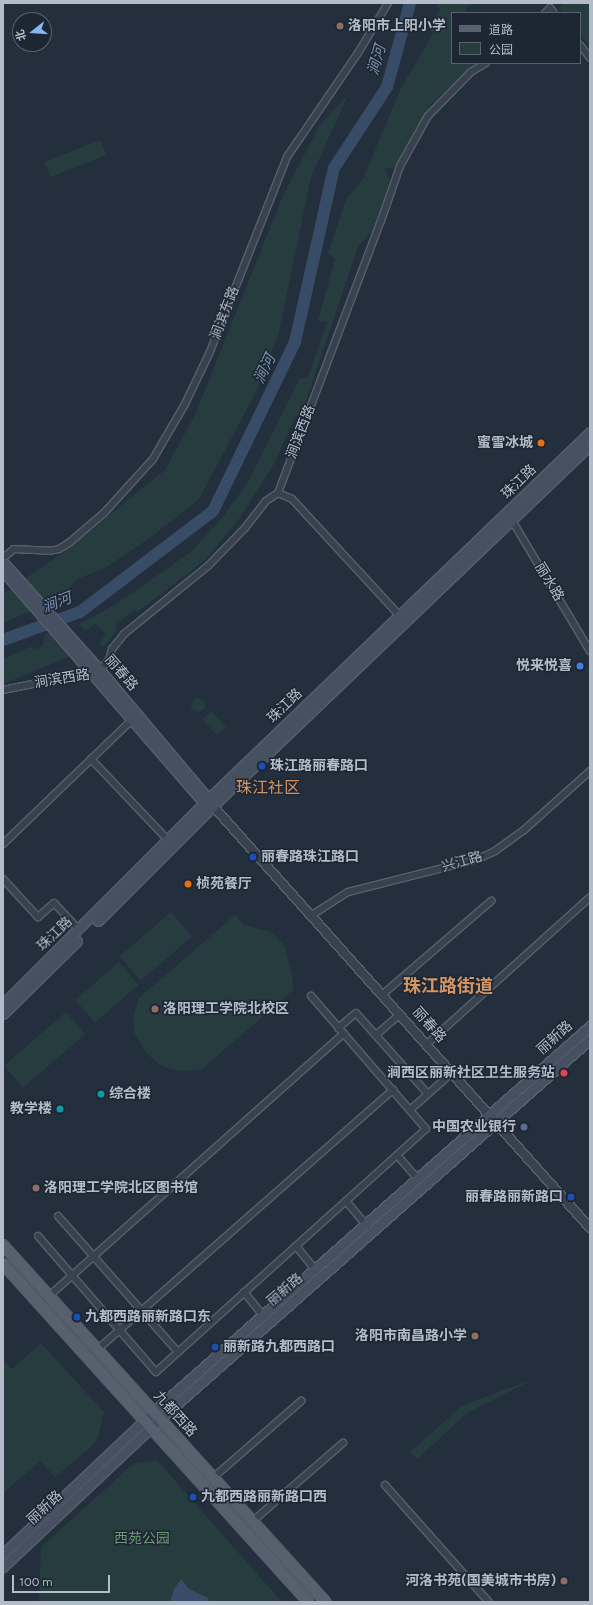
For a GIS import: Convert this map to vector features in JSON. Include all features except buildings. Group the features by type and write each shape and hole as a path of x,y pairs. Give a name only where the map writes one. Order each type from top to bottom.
{"main road":[{"name":"珠江路","path":"3,1004 79,930 167,839 209,803 510,516 589,436"},
{"name":"珠江路","path":"3,1014 209,803 400,616 590,445"},
{"name":"丽春路","path":"3,563 209,803"},
{"name":"丽春路","path":"97,672 133,718 209,803"},
{"name":"丽新路","path":"157,1415 269,1322 424,1186 590,1026"},
{"name":"丽新路","path":"3,1567 157,1415 263,1315 417,1179 590,1039"},
{"name":"九都西路","path":"3,1245 254,1520 326,1602"},
{"name":"九都西路","path":"3,1264 308,1602"},
{"name":"丽新路","path":"3,1554 148,1424"}],"street":[{"name":"涧滨东路","path":"3,563 14,549 49,551 59,549 70,542 104,513 153,459 185,404 209,354 287,157 354,59 388,3"},
{"path":"581,46 590,58"},
{"name":"涧滨西路","path":"3,690 97,672 109,660 116,642 124,634 208,566 245,528 266,500 278,493 400,166 428,116 471,72 484,64"},
{"path":"278,493 292,499 400,616"},
{"name":"丽水路","path":"510,516 590,651"},
{"path":"3,844 133,718"},
{"path":"91,759 167,839"},
{"name":"兴江路","path":"312,915 332,900 348,892 478,859 496,852 524,830 590,771"},
{"name":"丽春路","path":"209,803 383,994 590,1228"},
{"path":"3,879 38,917 54,903 79,930"},
{"path":"427,1044 590,897"},
{"path":"383,994 491,901"},
{"path":"38,1236 156,1372 426,1129 311,996"},
{"path":"338,1028 356,1012 428,1094"},
{"path":"376,1035 400,1014"},
{"path":"50,1296 344,1034"},
{"path":"410,1110 446,1078"},
{"path":"98,1349 142,1312 392,1090"},
{"path":"397,1155 424,1186"},
{"path":"346,1201 372,1232"},
{"path":"58,1216 178,1352"},
{"path":"296,1246 320,1277"},
{"path":"244,1292 269,1322"},
{"path":"214,1477 302,1401"},
{"path":"254,1520 343,1443"},
{"path":"385,1485 489,1602"}],"green space":[{"path":"437,3 473,3 465,9 466,12 451,12 451,64 476,64 431,104 400,166 385,169 390,180 381,221 358,247 302,413 295,417 274,464 239,519 204,561 137,612 135,609 115,626 117,631 103,647 99,644 106,634 95,624 86,631 79,624 115,605 191,552 225,514 248,482 300,378 308,378 327,322 318,321 335,259 328,253 346,199 363,179 401,88 433,34 430,30 440,9 436,5"},
{"path":"564,3 590,3 590,47 581,35 581,12 562,12 559,8"},
{"path":"348,95 311,177 279,332 256,392 199,499 155,534 105,568 77,579 60,599 3,623 3,594 65,551 165,470 195,415 282,198 319,126"},
{"path":"100,140 106,155 50,177 44,162"},
{"path":"52,632 70,656 3,684 3,659 30,647 34,647 33,650 43,646 45,634"},
{"path":"198,698 203,700 205,705 203,710 198,712 193,710 191,705 193,700"},
{"path":"211,711 226,727 217,735 202,719"},
{"path":"171,912 192,936 141,981 120,957"},
{"path":"235,915 244,925 271,932 285,946 293,981 293,990 201,1070 182,1071 163,1067 147,1054 135,1035 133,1017 139,998"},
{"path":"119,962 139,985 95,1023 75,1000"},
{"path":"66,1012 85,1034 23,1088 4,1066"},
{"path":"41,1343 104,1412 98,1438 92,1446 55,1477 40,1461 3,1493 3,1360 12,1369"},
{"path":"536,1378 467,1413 417,1459 410,1452 462,1406"},
{"name":"西苑公园","path":"157,1460 282,1602 39,1602 41,1547 134,1463"}],"water":[{"path":"181,1579 189,1589 208,1598 209,1602 170,1602 174,1589"}],"waterway":[{"name":"涧河","path":"3,640 80,612 213,511 295,342 334,168 387,87 410,3"}],"place":[{"name":"洛阳市上阳小学","path":"340,26"},
{"name":"蜜雪冰城","path":"541,443"},
{"name":"悦来悦喜","path":"580,666"},
{"name":"珠江路丽春路口","path":"262,766"},
{"name":"丽春路珠江路口","path":"253,857"},
{"name":"桢苑餐厅","path":"188,884"},
{"name":"洛阳理工学院北校区","path":"155,1009"},
{"name":"涧西区丽新社区卫生服务站","path":"564,1073"},
{"name":"综合楼","path":"101,1094"},
{"name":"教学楼","path":"60,1109"},
{"name":"中国农业银行","path":"524,1127"},
{"name":"洛阳理工学院北区图书馆","path":"36,1188"},
{"name":"丽春路丽新路口","path":"571,1197"},
{"name":"九都西路丽新路口东","path":"77,1317"},
{"name":"洛阳市南昌路小学","path":"475,1336"},
{"name":"丽新路九都西路口","path":"215,1347"},
{"name":"九都西路丽新路口西","path":"193,1497"},
{"name":"河洛书苑(国美城市书房)","path":"564,1581"}],"district":[{"name":"珠江社区","path":"268,788"},
{"name":"珠江路街道","path":"448,986"}]}
